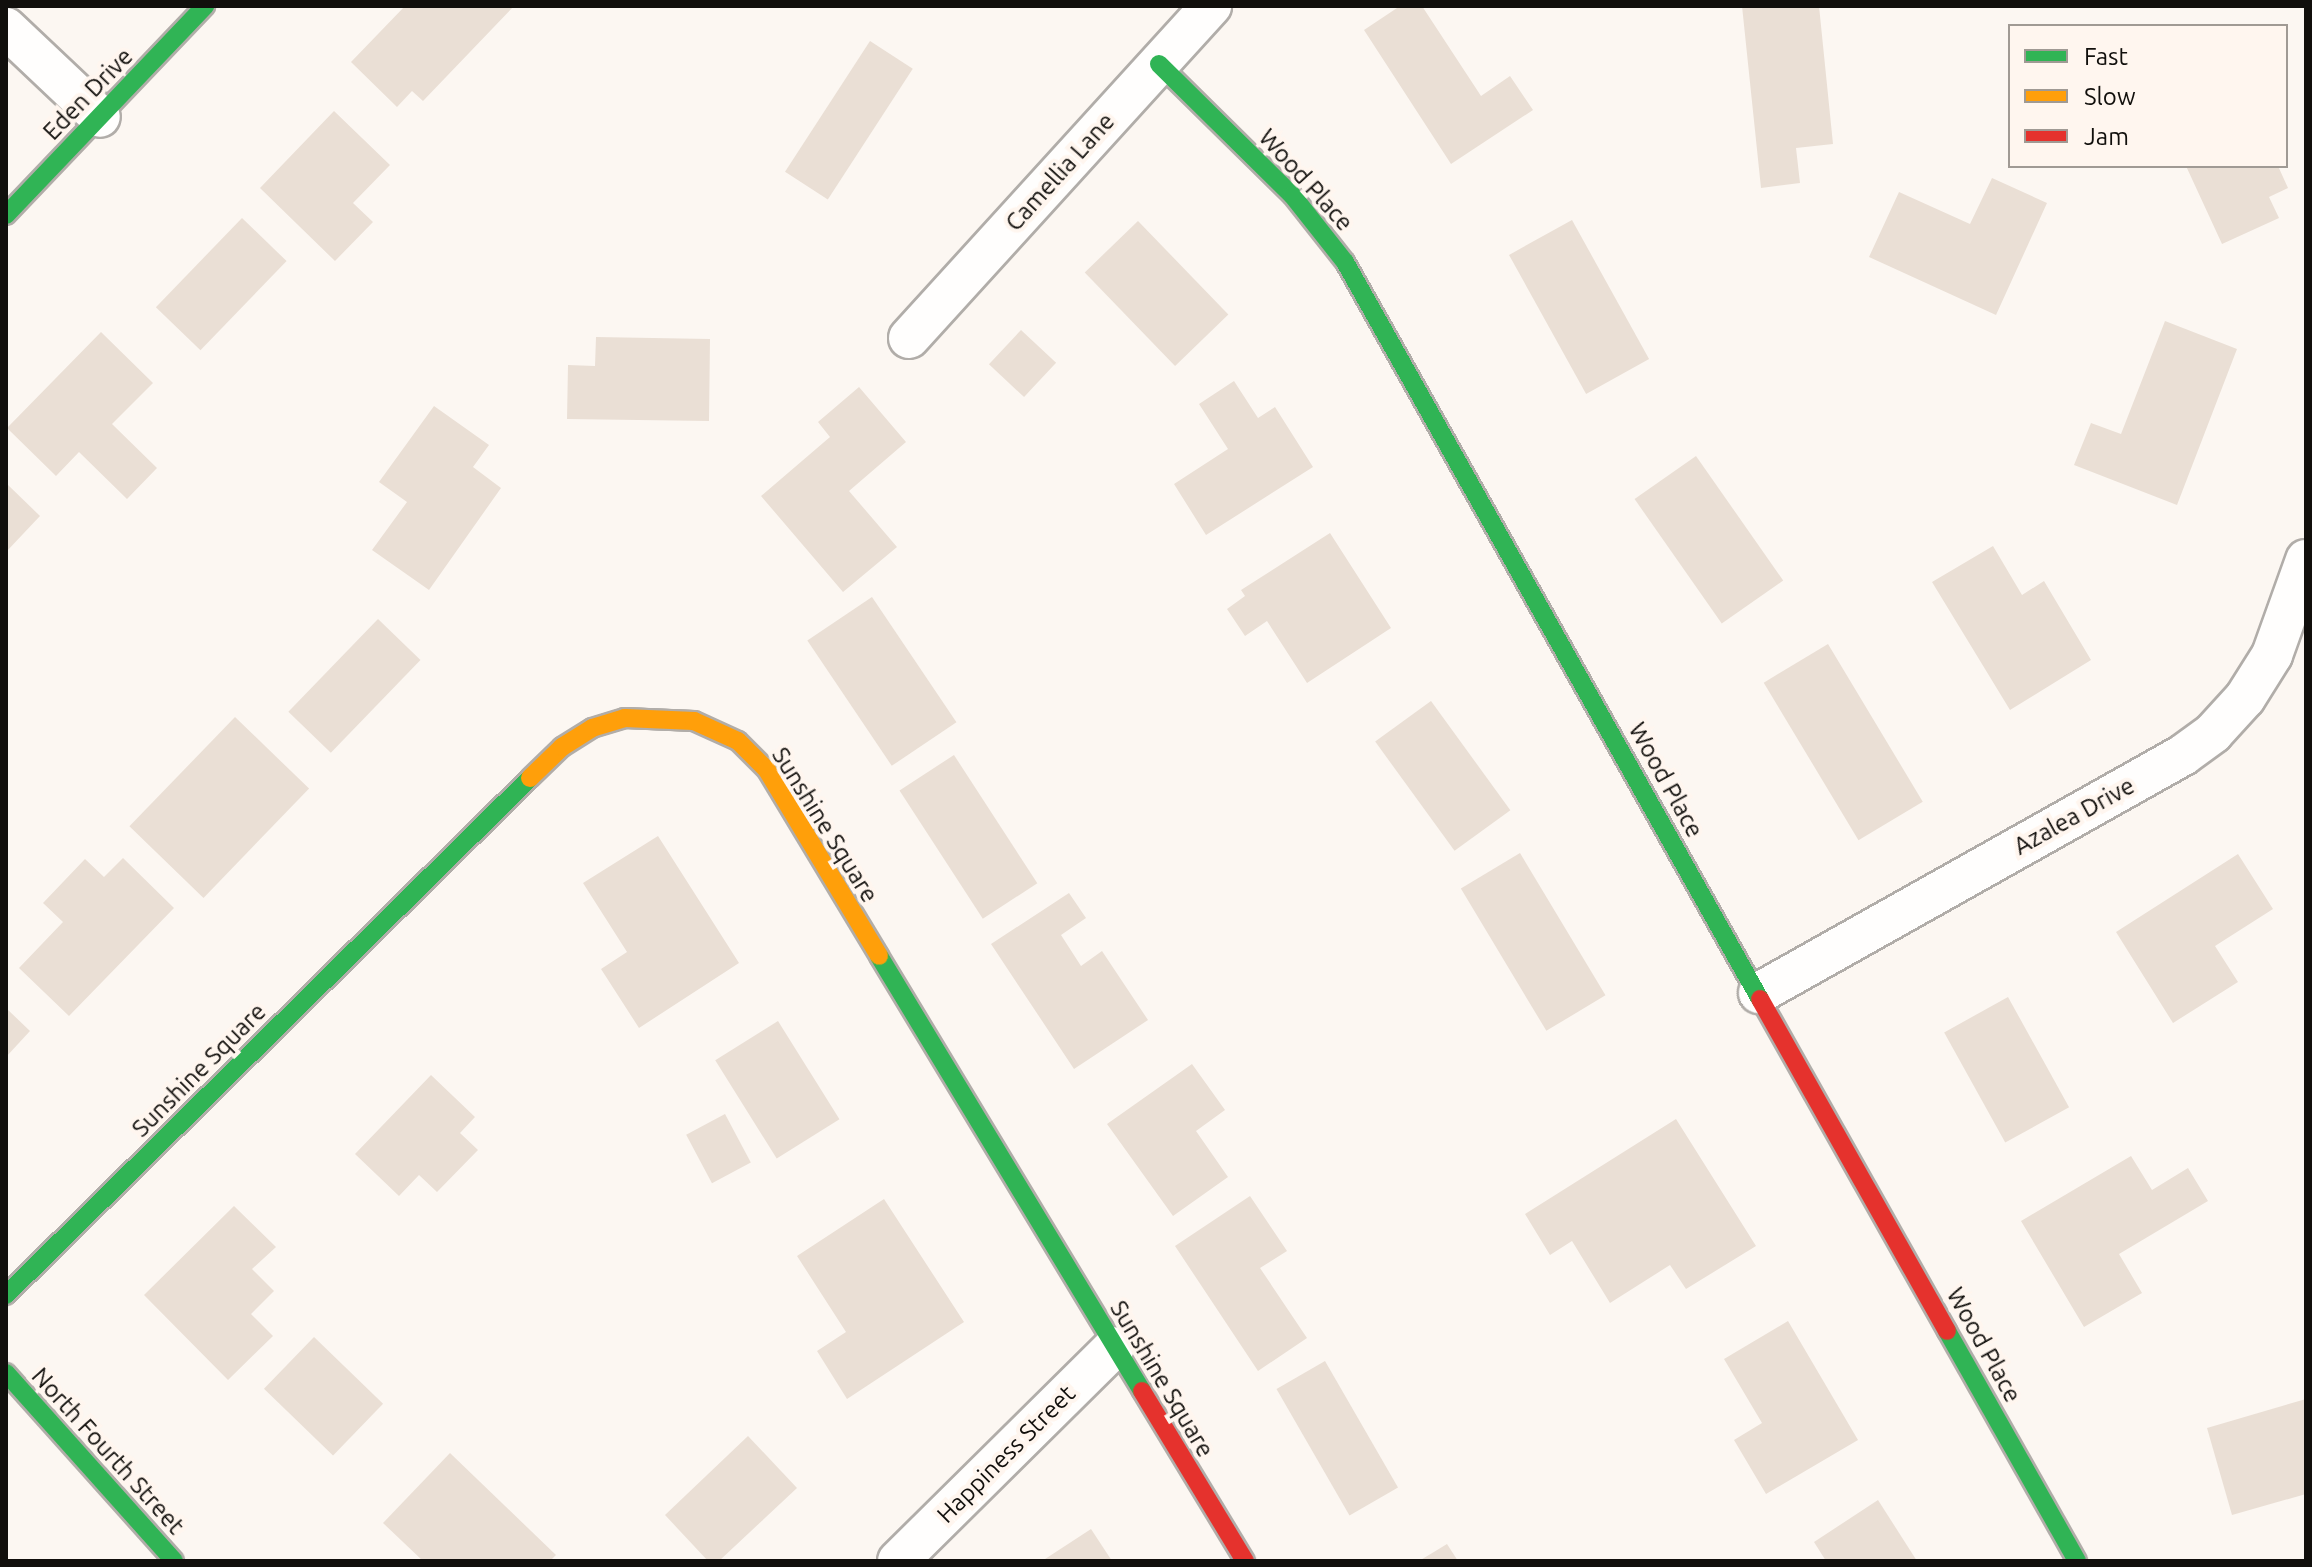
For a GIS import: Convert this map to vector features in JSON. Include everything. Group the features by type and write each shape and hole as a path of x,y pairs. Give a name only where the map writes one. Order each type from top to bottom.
{"street":[{"name":"Eden Drive","path":"6,215 205,6"},
{"name":"Camellia Lane","path":"909,338 1211,6"},
{"path":"6,28 100,117"},
{"name":"Wood Place","path":"1159,64 1292,195 1340,253 2077,1561"},
{"name":"Azalea Drive","path":"1759,993 2169,763 2213,733 2245,698 2272,655 2306,560"},
{"name":"Sunshine Square","path":"6,1295 545,761 592,728 625,718 659,716 724,732 767,770 1245,1561"},
{"name":"Happiness Street","path":"898,1561 1114,1347"},
{"name":"North Fourth Street","path":"6,1373 174,1561"}],"building":[{"path":"405,6 514,6 423,101 412,91 397,107 351,62"},
{"path":"1400,6 1422,6 1481,96 1510,76 1533,110 1451,164 1364,30"},
{"path":"1742,6 1819,6 1833,144 1796,148 1800,183 1761,188"},
{"path":"870,41 913,69 828,200 785,172"},
{"path":"334,111 390,165 353,203 373,222 335,261 260,188"},
{"path":"2187,168 2279,168 2288,188 2269,197 2279,218 2222,244"},
{"path":"1992,178 2047,203 1996,315 1869,257 1899,192 1970,224"},
{"path":"242,218 287,261 200,350 156,307"},
{"path":"1572,220 1649,359 1586,394 1509,255"},
{"path":"1138,221 1228,315 1175,366 1085,272"},
{"path":"2165,321 2237,349 2177,505 2074,465 2091,423 2121,434"},
{"path":"1021,330 1056,363 1024,397 989,364"},
{"path":"101,332 153,383 112,424 157,468 127,499 79,452 56,476 7,428"},
{"path":"596,337 710,339 709,421 567,419 568,365 595,366"},
{"path":"1234,381 1258,418 1275,407 1313,467 1206,535 1174,484 1228,449 1199,404"},
{"path":"859,387 906,442 849,491 897,547 843,592 761,496 830,437 818,422"},
{"path":"434,406 489,445 473,467 501,488 429,590 372,550 407,502 379,482"},
{"path":"1696,456 1783,581 1722,624 1635,499"},
{"path":"6,483 40,516 6,552"},
{"path":"1330,533 1391,628 1307,683 1267,621 1245,636 1227,609 1245,596 1241,590"},
{"path":"1993,546 2022,595 2044,581 2091,660 2010,710 1932,582"},
{"path":"872,597 956,722 892,766 807,641"},
{"path":"378,619 420,660 331,753 288,712"},
{"path":"1828,644 1923,802 1858,840 1764,683"},
{"path":"1431,701 1510,810 1455,851 1375,742"},
{"path":"235,717 309,789 204,898 129,826"},
{"path":"954,755 1037,883 983,919 899,790"},
{"path":"658,836 739,963 639,1028 601,969 627,952 583,883"},
{"path":"1520,853 1605,995 1546,1031 1461,889"},
{"path":"2238,854 2273,909 2215,946 2238,982 2173,1023 2116,932"},
{"path":"123,858 174,908 69,1016 19,968 63,922 43,903 85,859 104,877"},
{"path":"1069,893 1086,918 1061,935 1081,966 1102,951 1148,1020 1074,1069 991,944"},
{"path":"2008,997 2069,1107 2005,1143 1944,1032"},
{"path":"6,1008 30,1031 6,1057"},
{"path":"778,1021 839,1119 777,1159 715,1060"},
{"path":"1192,1064 1225,1110 1196,1131 1228,1177 1173,1216 1107,1124"},
{"path":"431,1075 475,1117 460,1133 478,1150 437,1192 419,1175 399,1196 355,1154"},
{"path":"725,1114 751,1163 712,1183 686,1135"},
{"path":"1676,1119 1756,1246 1686,1289 1670,1265 1610,1303 1572,1241 1550,1255 1525,1214"},
{"path":"2131,1156 2152,1190 2188,1168 2208,1201 2119,1254 2142,1293 2084,1327 2021,1221"},
{"path":"1250,1196 1287,1251 1260,1268 1307,1338 1258,1371 1175,1246"},
{"path":"884,1199 964,1322 847,1399 817,1351 846,1332 797,1256"},
{"path":"234,1206 276,1247 252,1269 274,1291 251,1314 273,1336 228,1380 144,1295"},
{"path":"1788,1321 1858,1440 1766,1494 1734,1440 1762,1423 1724,1359"},
{"path":"314,1337 383,1404 333,1455 264,1389"},
{"path":"1325,1361 1398,1487 1350,1515 1277,1389"},
{"path":"2306,1399 2306,1494 2232,1515 2207,1428"},
{"path":"748,1436 797,1488 719,1561 708,1561 665,1515"},
{"path":"450,1453 556,1555 550,1561 423,1561 383,1523"},
{"path":"1878,1500 1917,1561 1826,1561 1814,1542"},
{"path":"1091,1529 1112,1561 1042,1561"},
{"path":"1447,1544 1458,1561 1419,1561"}],"traffic: fast":[{"path":"6,215 205,6"},
{"path":"1159,64 1292,195 1345,262 1760,999"},
{"path":"6,1295 530,778"},
{"path":"879,956 1142,1391"},
{"path":"1947,1331 2077,1561"},
{"path":"6,1373 174,1561"}],"traffic: slow":[{"path":"530,778 562,747 592,728 625,718 694,721 738,741 767,770 879,956"}],"traffic: jam":[{"path":"1760,999 1947,1331"},
{"path":"1142,1391 1245,1561"}]}
